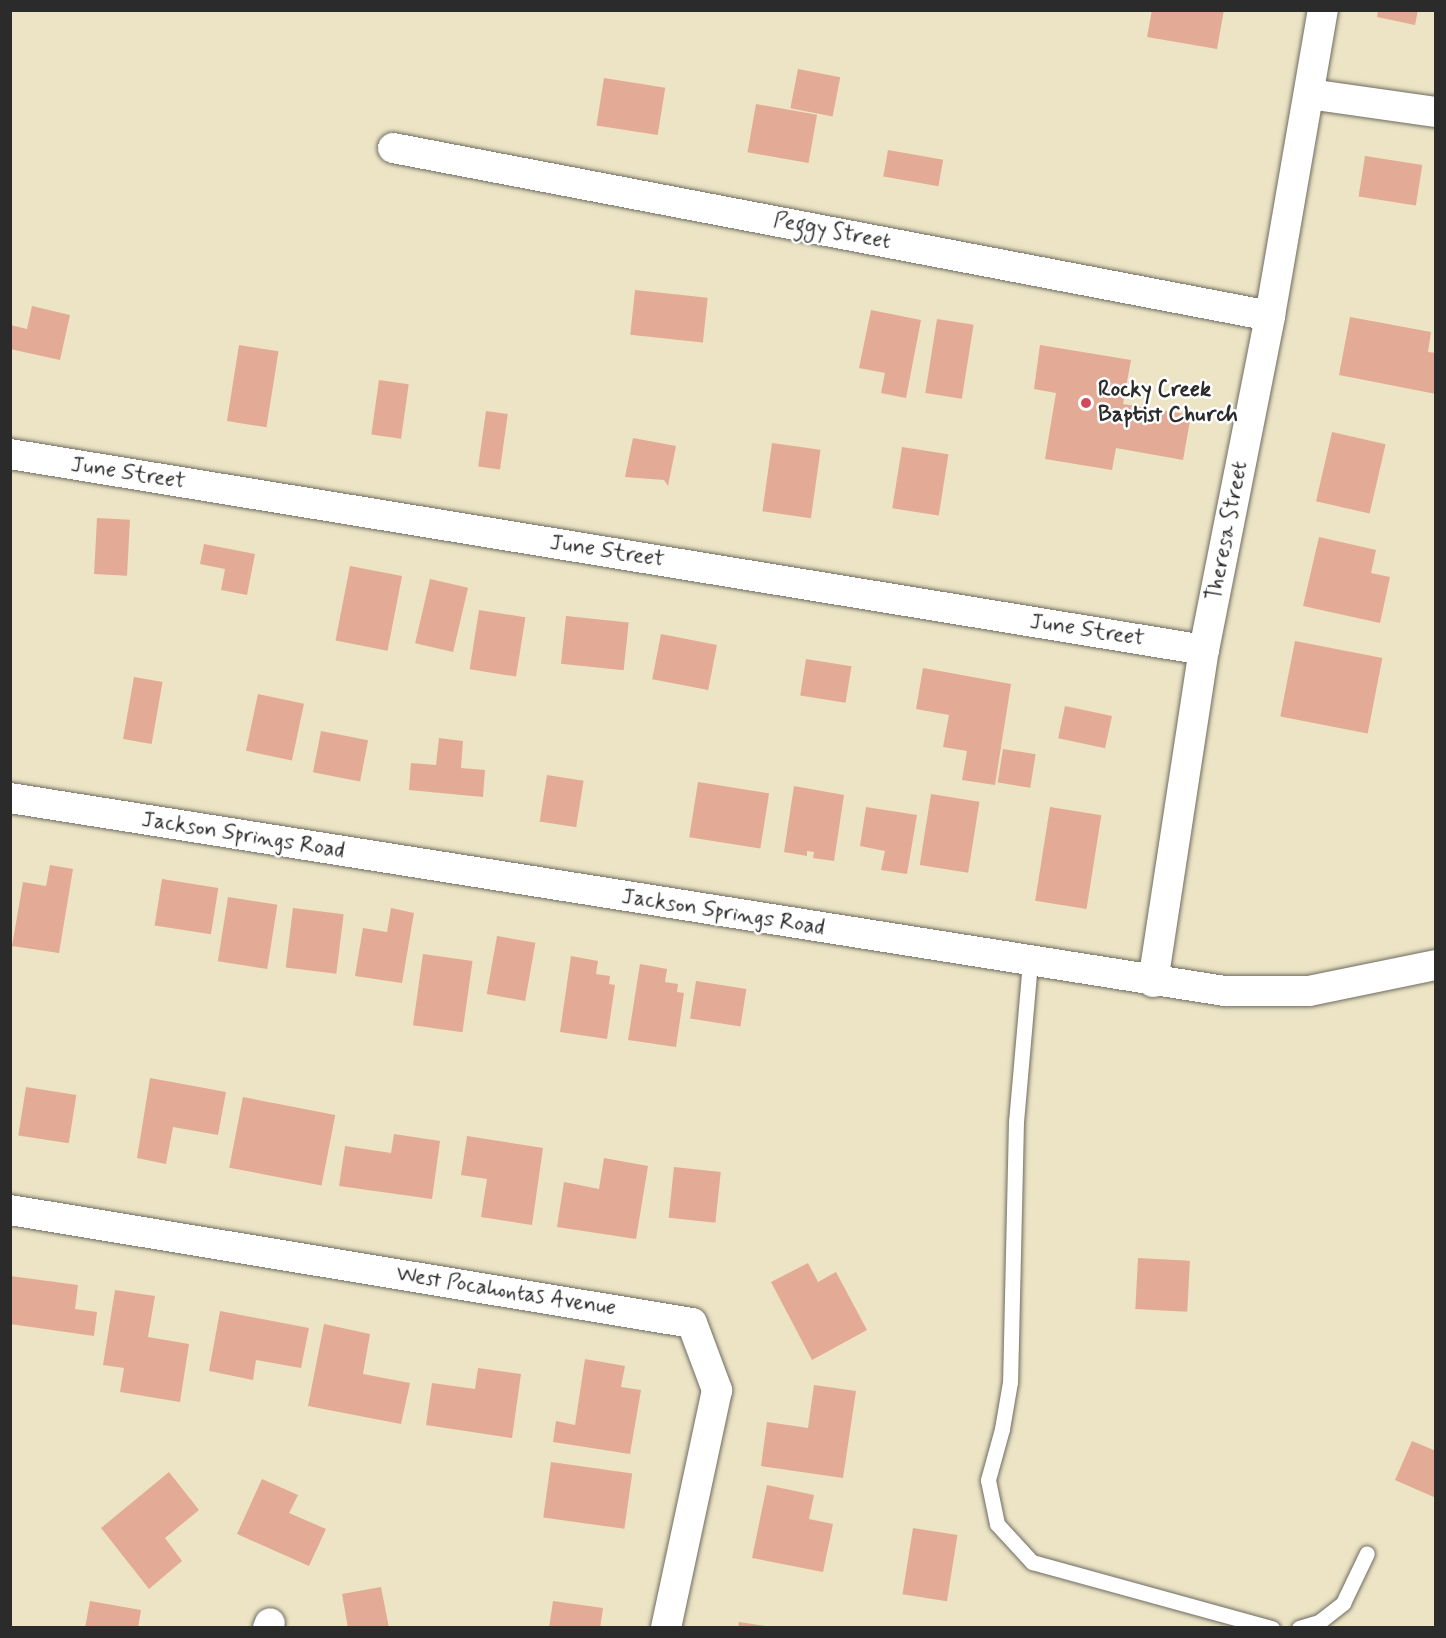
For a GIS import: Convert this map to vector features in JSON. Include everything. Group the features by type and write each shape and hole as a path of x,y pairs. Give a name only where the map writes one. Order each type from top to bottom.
{"street":[{"name":"Theresa Street","path":"1153,981 1204,650 1270,316 1323,10"},
{"path":"1309,94 1436,112"},
{"name":"Peggy Street","path":"393,148 1270,316"},
{"name":"June Street","path":"10,454 1204,650"},
{"name":"Jackson Springs Road","path":"10,798 1225,992 1309,991 1436,965"},
{"name":"West Pocahontas Avenue","path":"10,1210 692,1323 717,1390 666,1628"}],"lane":[{"path":"1030,962 1016,1121 1010,1382 1002,1429 988,1480 997,1524 1032,1562 1272,1628"},
{"path":"1299,1628 1319,1622 1343,1603 1366,1553"}],"building":[{"path":"1152,10 1224,10 1217,49 1147,37"},
{"path":"1378,10 1418,10 1415,25 1377,17"},
{"path":"798,69 840,77 833,116 790,108"},
{"path":"604,78 665,88 658,135 596,125"},
{"path":"756,104 817,115 809,163 747,152"},
{"path":"888,150 943,160 938,186 883,177"},
{"path":"1365,156 1422,165 1416,206 1359,196"},
{"path":"635,290 708,298 703,342 630,335"},
{"path":"32,306 70,315 60,360 10,349 10,325 27,329"},
{"path":"871,310 921,320 906,398 881,393 885,373 859,368"},
{"path":"1350,317 1431,332 1428,352 1436,353 1436,394 1339,375"},
{"path":"937,319 974,325 962,399 925,393"},
{"path":"239,345 279,351 266,427 227,421"},
{"path":"1040,345 1131,360 1123,404 1191,415 1183,460 1116,448 1112,470 1045,459 1056,393 1034,389"},
{"path":"379,380 409,384 401,439 371,434"},
{"path":"486,411 508,414 500,470 478,466"},
{"path":"1332,432 1386,444 1370,514 1316,501"},
{"path":"633,438 676,446 668,486 664,480 625,477"},
{"path":"772,443 821,450 811,518 762,511"},
{"path":"902,447 948,454 939,516 892,508"},
{"path":"97,518 130,520 127,576 94,574"},
{"path":"1319,537 1376,550 1371,573 1390,577 1380,623 1303,606"},
{"path":"204,544 255,554 247,595 221,590 225,569 200,564"},
{"path":"350,566 402,576 388,651 335,641"},
{"path":"430,579 468,588 453,652 415,643"},
{"path":"479,610 525,617 516,677 470,669"},
{"path":"566,616 629,623 624,670 561,664"},
{"path":"661,634 717,645 708,690 652,679"},
{"path":"1295,641 1382,658 1368,734 1280,717"},
{"path":"806,659 851,666 846,703 800,696"},
{"path":"923,668 1011,684 995,785 962,780 967,751 943,747 949,715 916,709"},
{"path":"134,677 163,682 152,744 123,739"},
{"path":"258,694 304,704 292,761 246,751"},
{"path":"1065,706 1112,716 1105,748 1058,738"},
{"path":"321,731 368,740 360,781 313,772"},
{"path":"439,738 463,741 461,768 485,770 483,797 409,790 411,763 436,765"},
{"path":"1003,749 1036,754 1030,788 998,783"},
{"path":"547,775 584,781 576,827 540,821"},
{"path":"698,782 769,793 760,849 689,837"},
{"path":"794,786 844,795 834,861 813,858 814,852 807,851 807,856 784,852"},
{"path":"931,794 979,802 968,873 920,865"},
{"path":"866,807 917,815 907,874 881,870 885,851 860,846"},
{"path":"1050,807 1101,815 1086,909 1035,901"},
{"path":"50,865 73,869 59,953 12,946 23,882 46,886"},
{"path":"162,879 218,888 211,934 155,925"},
{"path":"228,897 277,905 267,969 218,961"},
{"path":"293,908 344,914 336,974 286,968"},
{"path":"391,908 414,913 402,983 355,976 363,928 387,932"},
{"path":"497,936 535,943 525,1001 487,994"},
{"path":"423,954 473,961 462,1032 413,1025"},
{"path":"571,956 598,961 596,974 610,976 609,984 615,985 607,1039 560,1032"},
{"path":"640,964 667,969 665,982 678,984 677,992 684,993 676,1047 628,1040"},
{"path":"696,981 746,989 740,1027 690,1019"},
{"path":"150,1078 226,1092 218,1135 173,1127 166,1164 137,1158"},
{"path":"26,1087 76,1095 69,1143 18,1135"},
{"path":"243,1097 335,1115 322,1186 229,1168"},
{"path":"394,1134 440,1141 432,1199 339,1186 345,1146 391,1153"},
{"path":"467,1136 543,1148 532,1225 481,1217 487,1179 461,1175"},
{"path":"604,1158 648,1166 636,1239 557,1227 564,1182 599,1189"},
{"path":"674,1167 721,1172 715,1223 669,1218"},
{"path":"1138,1258 1190,1261 1187,1312 1135,1309"},
{"path":"808,1263 818,1282 836,1272 867,1330 812,1360 771,1282"},
{"path":"10,1276 78,1285 75,1309 97,1312 94,1336 10,1324"},
{"path":"115,1290 155,1296 148,1337 189,1344 180,1402 120,1392 124,1368 103,1365"},
{"path":"220,1311 309,1328 301,1368 256,1360 253,1380 209,1371"},
{"path":"324,1324 370,1334 363,1374 410,1383 401,1424 308,1406"},
{"path":"585,1359 625,1366 621,1387 641,1390 630,1454 553,1442 556,1421 575,1425"},
{"path":"478,1368 521,1374 512,1438 426,1425 432,1383 475,1389"},
{"path":"814,1385 856,1391 843,1478 761,1466 767,1422 808,1428"},
{"path":"1412,1441 1436,1451 1436,1498 1395,1480"},
{"path":"551,1462 632,1473 624,1529 543,1517"},
{"path":"169,1472 199,1510 165,1538 182,1561 149,1589 101,1528"},
{"path":"262,1479 298,1495 289,1513 326,1529 309,1566 237,1534"},
{"path":"767,1485 814,1495 809,1519 833,1524 823,1572 752,1558"},
{"path":"913,1528 957,1535 947,1601 903,1594"},
{"path":"381,1587 389,1628 348,1628 342,1594"},
{"path":"90,1601 141,1610 138,1628 85,1628"},
{"path":"553,1601 603,1608 600,1628 549,1628"},
{"path":"739,1622 766,1626 765,1628 738,1628"}],"place":[{"name":"Rocky Creek Baptist Church","path":"1086,403"}]}
